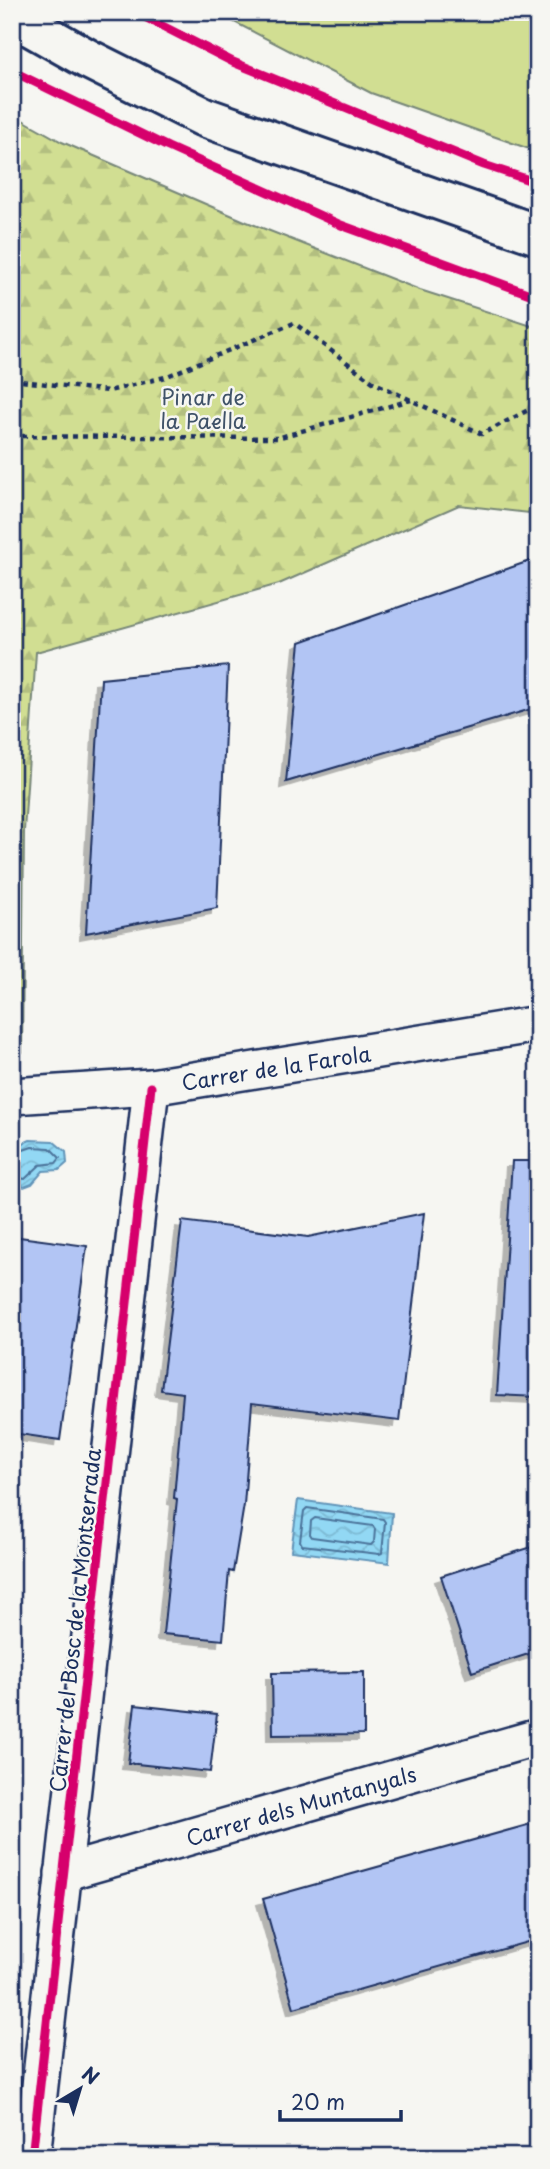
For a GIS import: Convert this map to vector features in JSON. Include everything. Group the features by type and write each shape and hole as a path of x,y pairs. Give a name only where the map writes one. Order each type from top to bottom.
{"street":[{"path":"12,16 89,60 204,117 538,234"},
{"name":"Carrer de la Farola","path":"12,1096 151,1087 538,1024"},
{"name":"Carrer del Bosc de la Montserrada","path":"32,2157 151,1087"},
{"name":"Carrer dels Muntanyals","path":"64,1873 538,1737"}],"path":[{"path":"12,380 109,391 165,377 294,323 373,382 482,434 538,405"},
{"path":"12,436 277,438 411,400"}],"green space":[{"path":"215,12 538,12 538,152 371,93"},
{"name":"Pinar de la Paella","path":"12,114 62,142 247,222 420,290 538,328 538,514 459,505 279,584 36,652 24,831 22,1052 12,1053"}],"water":[{"path":"30,1140 53,1141 66,1152 67,1163 59,1170 43,1171 32,1184 24,1187 12,1182 12,1148"},
{"path":"298,1500 392,1513 389,1563 291,1551"}],"building":[{"path":"538,558 538,707 286,782 300,642"},
{"path":"228,666 217,908 86,933 101,679"},
{"path":"512,1161 538,1161 538,1397 497,1395"},
{"path":"424,1213 399,1421 252,1403 244,1505 233,1572 229,1571 223,1640 163,1634 177,1499 174,1498 183,1393 161,1390 182,1221 308,1237"},
{"path":"12,1236 87,1246 60,1440 12,1433"},
{"path":"538,1545 538,1651 472,1672 441,1576"},
{"path":"364,1672 364,1734 273,1735 272,1673"},
{"path":"135,1705 217,1714 210,1772 128,1763"},
{"path":"538,1822 538,1939 294,2008 263,1899"}],"cycle path":[{"path":"135,12 233,62 484,165 538,183"},
{"path":"12,71 168,147 341,225 538,297"},
{"path":"32,2157 151,1087"}]}
